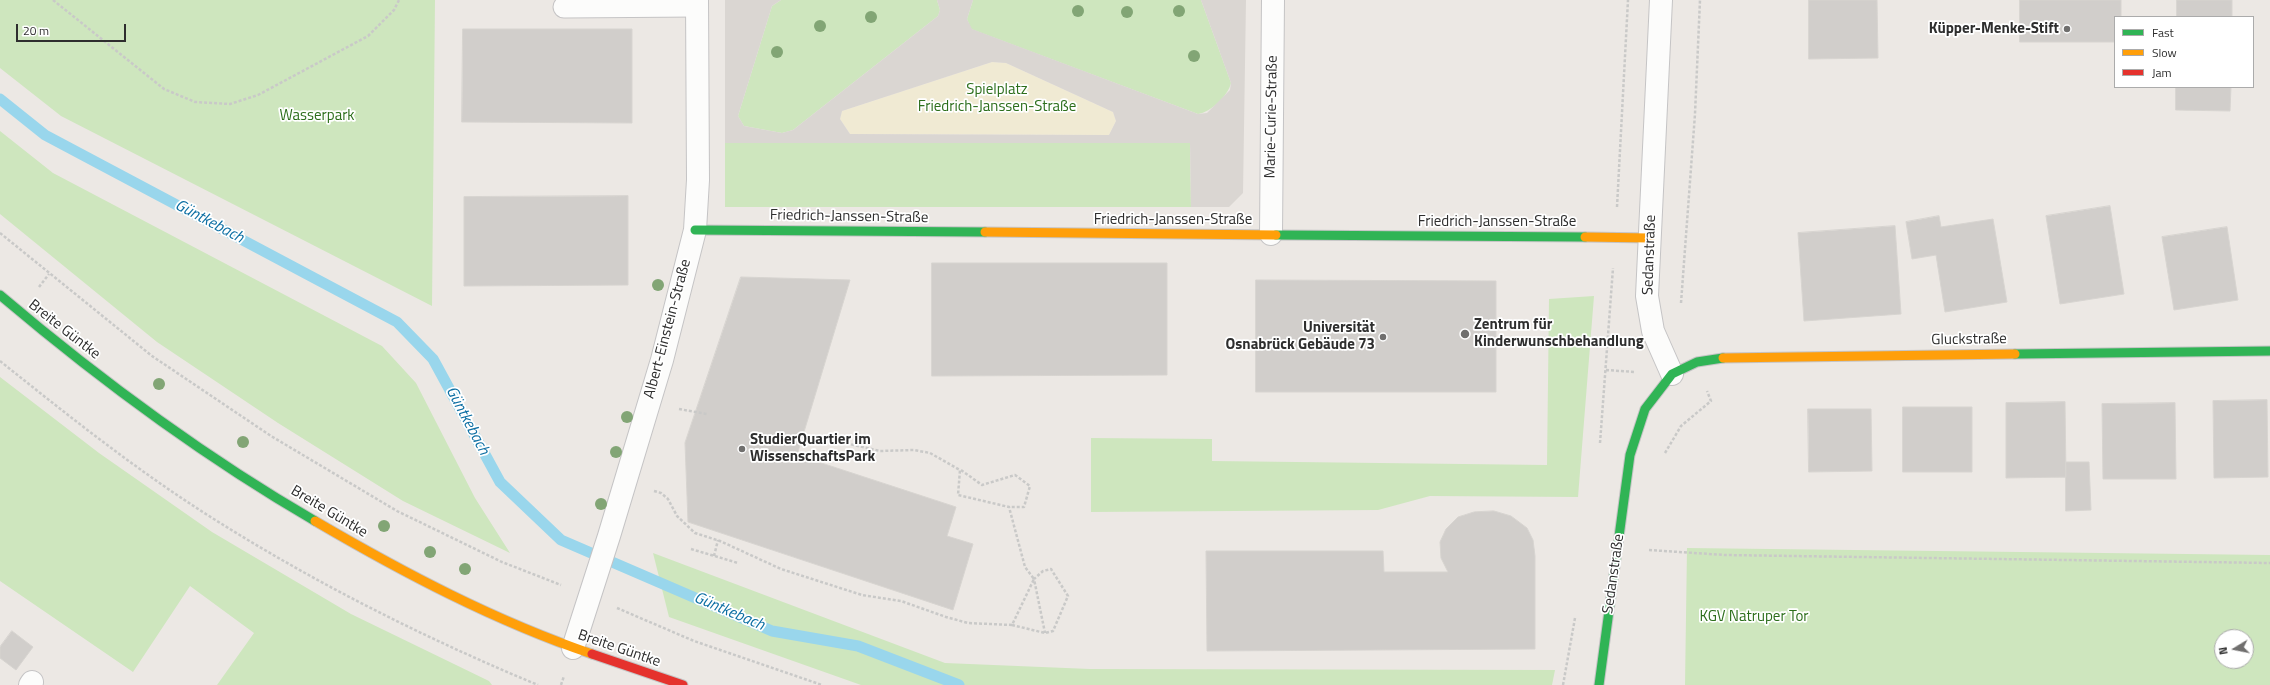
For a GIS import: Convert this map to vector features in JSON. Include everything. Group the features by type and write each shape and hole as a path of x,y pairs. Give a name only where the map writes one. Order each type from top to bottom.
{"street":[{"name":"Marie-Curie-Straße","path":"1271,234 1273,0"},
{"name":"Sedanstraße","path":"1599,685 1630,455 1646,409 1672,374 1653,331 1646,296 1661,0"},
{"name":"Albert-Einstein-Straße","path":"573,648 609,536 662,360 695,230 698,180 698,3"},
{"name":"Friedrich-Janssen-Straße","path":"695,230 1650,238"},
{"name":"Breite Güntke","path":"0,296 132,402 245,479 375,556 482,611 573,648 682,685"},
{"name":"Gluckstraße","path":"1672,374 1697,362 1731,357 2270,351"}],"lane":[{"path":"564,7 698,3"}],"path":[{"path":"53,0 164,89 195,102 230,104 258,95 368,36 394,10 399,0"},
{"path":"1606,370 1616,237 1628,0"},
{"path":"1680,310 1695,114 1700,0"},
{"path":"0,233 152,356 271,436 397,510 502,562 591,591 694,641 822,685"},
{"path":"0,361 103,443 217,521 356,601 461,653 538,685"},
{"path":"1662,458 1681,426 1711,400 1697,362"},
{"path":"802,436 832,440 880,451 914,450 930,453 960,470 982,485 1015,475 1030,486 1024,507 1009,508 958,495 960,470"},
{"path":"625,484 661,493 668,499 677,516 695,533 718,540 781,569 862,595 901,601 968,623 1012,624 1045,633 1053,630 1068,596 1051,569 1043,571 1034,580 1012,624"},
{"path":"1009,508 1025,567 1034,580 1045,633"},
{"path":"714,556 718,540"},
{"path":"1618,548 1725,556 2270,563"},
{"path":"691,549 738,563"}],"green space":[{"name":"Wasserpark","path":"0,0 435,0 432,306 61,116 0,68"},
{"path":"781,0 937,0 940,10 938,16 793,130 782,133 744,126 738,116 772,6"},
{"path":"973,0 1201,0 1231,83 1223,98 1218,103 1203,113 1198,114 971,29 967,19"},
{"path":"0,131 53,173 382,346 416,383 475,498 510,553 403,501 278,423 157,342 0,214"},
{"path":"725,143 1190,143 1191,207 725,207"},
{"path":"1594,296 1578,497 1430,496 1378,510 1091,512 1091,438 1212,439 1212,461 1547,465 1549,299"},
{"path":"0,377 99,453 212,532 351,614 489,681 492,685 217,685 254,633 190,586 133,672 0,581"},
{"name":"KGV Natruper Tor","path":"1687,548 2270,555 2270,685 1685,685"},
{"path":"653,553 945,663 1090,669 1555,670 1552,685 861,685 669,617"}],"sand":[{"name":"Spielplatz Friedrich-Janssen-Straße","path":"992,62 1006,63 1113,112 1116,121 1109,135 850,134 840,119 842,111"}],"shaded area":[{"path":"725,0 781,0 772,6 738,116 744,126 782,133 793,130 938,16 940,10 937,0 973,0 967,19 972,29 1198,114 1207,113 1230,90 1231,83 1201,0 1246,0 1243,193 1229,207 1191,207 1190,143 725,143","holes":["992,62 1006,63 1113,112 1116,121 1109,135 850,134 840,119 842,111"]}],"building":[{"path":"1809,0 1877,0 1878,58 1809,59"},
{"name":"Küpper-Menke-Stift","path":"2020,0 2121,0 2121,16 2114,16 2114,42 2020,42"},
{"path":"2177,0 2232,0 2232,16 2177,16"},
{"path":"463,29 632,29 632,123 462,122"},
{"path":"2176,88 2231,88 2230,111 2176,110"},
{"path":"628,196 628,285 464,286 464,197"},
{"path":"2110,206 2124,294 2060,304 2046,216"},
{"path":"1939,216 1941,227 1993,219 2007,302 1945,312 1936,255 1912,259 1906,222"},
{"path":"1895,226 1901,314 1804,321 1798,233"},
{"path":"2227,227 2238,300 2174,310 2162,237"},
{"path":"932,263 1167,263 1167,375 932,376"},
{"name":"StudierQuartier im WissenschaftsPark","path":"741,277 850,280 797,455 956,507 947,536 973,544 953,610 688,522 685,443"},
{"path":"1256,280 1496,281 1496,392 1256,392"},
{"path":"2267,400 2268,477 2214,478 2213,401"},
{"path":"2065,402 2066,477 2006,478 2006,403"},
{"path":"2175,403 2176,479 2103,479 2102,404"},
{"path":"1903,407 1972,407 1972,472 1903,472"},
{"path":"1808,409 1871,409 1872,471 1809,472"},
{"path":"2066,462 2089,462 2091,510 2066,511"},
{"path":"1494,511 1511,516 1527,528 1533,540 1535,556 1535,649 1207,651 1206,551 1383,551 1384,572 1448,572 1441,558 1440,542 1446,529 1458,517 1474,512"},
{"path":"12,631 33,647 16,670 0,658 0,647"}],"waterway":[{"name":"Güntkebach","path":"0,99 45,135 397,322 433,359 500,482 561,540 772,631 858,646 959,685"}],"traffic: fast":[{"path":"695,230 985,232"},
{"path":"1276,235 1585,237"},
{"path":"0,295 75,357 192,443 232,470 315,521"},
{"path":"2015,354 2270,351"},
{"path":"1599,685 1630,455 1645,409 1672,374 1697,362 1723,358"}],"traffic: slow":[{"path":"985,232 1276,235"},
{"path":"1585,237 1650,238"},
{"path":"1723,358 2015,354"},
{"path":"315,521 450,595 520,627 592,654"}],"traffic: jam":[{"path":"592,654 683,685"}],"place":[{"name":"Küpper-Menke-Stift","path":"2067,29"},
{"name":"Zentrum für Kinderwunschbehandlung","path":"1465,334"},
{"name":"Universität Osnabrück Gebäude 73","path":"1383,337"},
{"name":"StudierQuartier im WissenschaftsPark","path":"742,449"}]}
